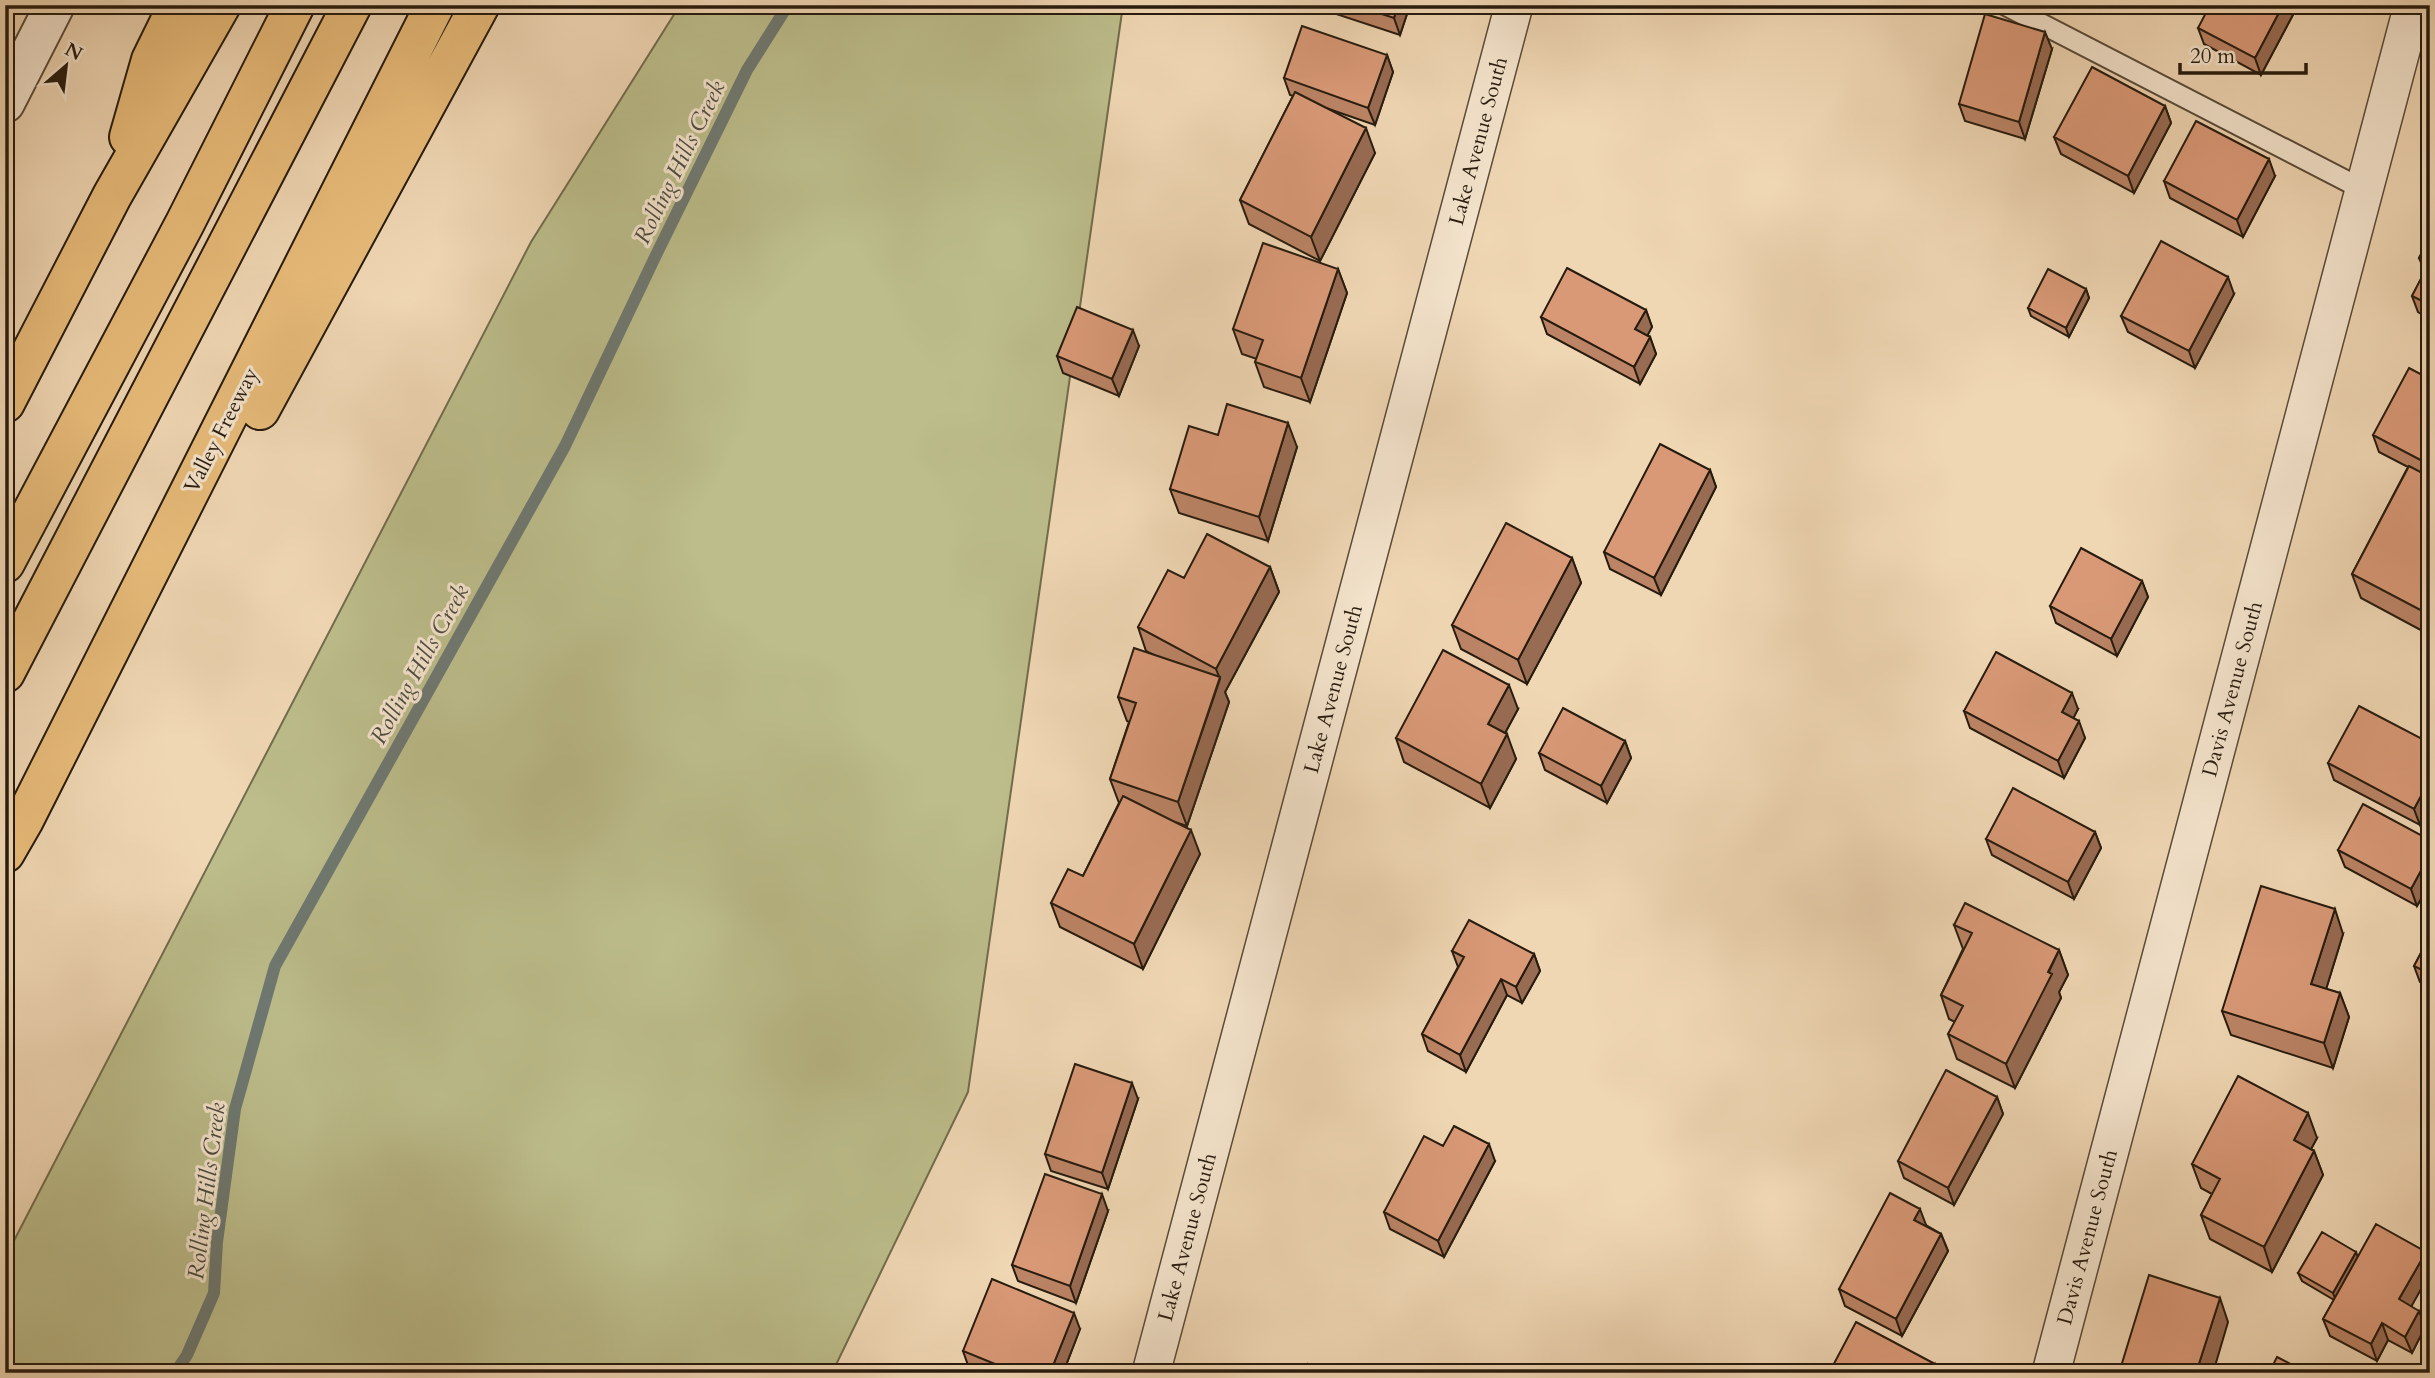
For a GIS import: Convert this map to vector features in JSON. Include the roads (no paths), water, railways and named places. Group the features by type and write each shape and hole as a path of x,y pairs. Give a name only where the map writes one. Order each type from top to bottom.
{"highway":[{"path":"112,195 151,60 178,5"},
{"path":"5,403 112,195 221,5"},
{"path":"5,563 178,235 295,5"},
{"path":"5,673 352,5"},
{"name":"Valley Freeway","path":"5,853 435,5"},
{"path":"24,820 92,729 211,500 480,5"}],"street":[{"path":"8,93 55,5"},
{"name":"Lake Avenue South","path":"1151,1373 1514,5"},
{"name":"Davis Avenue South","path":"2050,1373 2413,5"}],"lane":[{"path":"2005,5 2364,190"}],"waterway":[{"name":"Rolling Hills Creek","path":"175,1373 187,1355 214,1293 217,1242 235,1109 275,966 565,446 747,70 788,5"}]}
